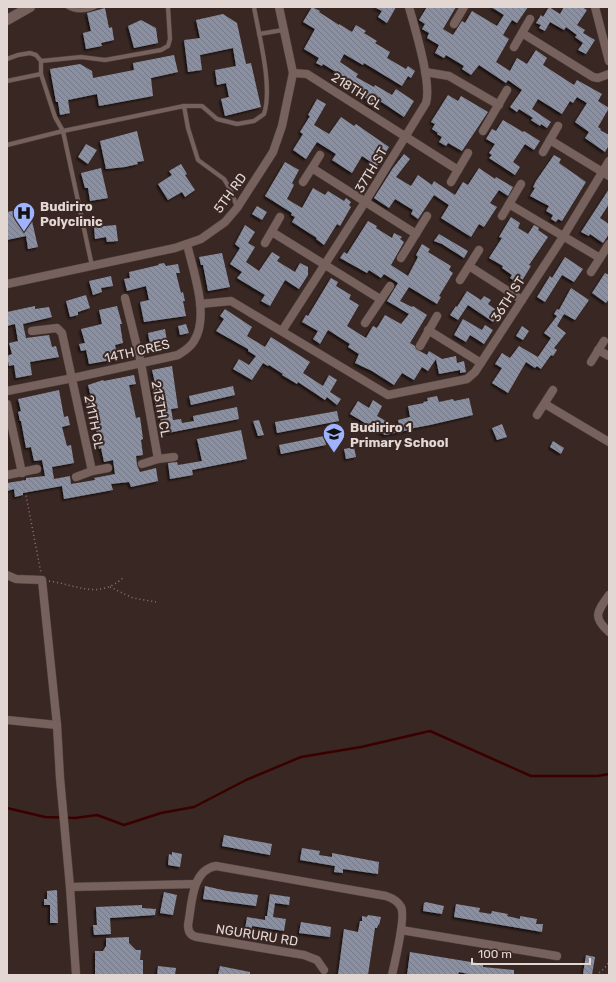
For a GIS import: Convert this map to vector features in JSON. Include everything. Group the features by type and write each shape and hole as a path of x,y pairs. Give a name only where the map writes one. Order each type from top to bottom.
{"street":[{"path":"7,20 30,7"},
{"name":"5TH RD","path":"7,284 175,248 200,239 225,222 237,208 273,152 282,126 293,73 279,7"},
{"name":"37TH ST","path":"282,331 366,202 426,103 428,97 425,72 409,7"},
{"path":"454,24 464,7"},
{"path":"595,7 609,58"},
{"path":"514,47 530,19"},
{"path":"522,33 593,77 598,78 609,74"},
{"path":"425,72 449,76 499,105"},
{"name":"218TH CL","path":"293,73 307,74 458,170"},
{"path":"483,130 507,90"},
{"path":"543,152 558,126"},
{"path":"550,140 606,174"},
{"path":"451,182 468,154"},
{"path":"303,182 320,155"},
{"name":"36TH ST","path":"282,331 388,394 467,380 475,372 606,174 609,161"},
{"path":"312,168 416,234"},
{"path":"502,216 521,184"},
{"path":"509,204 600,258"},
{"path":"401,258 427,216"},
{"path":"265,243 280,217"},
{"path":"272,232 380,299"},
{"name":"14TH CRES","path":"7,391 141,364 178,355 189,348 195,341 201,320 200,304 186,244"},
{"path":"592,272 609,244"},
{"path":"460,280 480,250"},
{"path":"469,266 522,300"},
{"path":"365,322 390,286"},
{"name":"213TH CL","path":"125,298 141,364 158,459"},
{"path":"200,304 231,301 282,331"},
{"path":"420,346 437,316"},
{"name":"211TH CL","path":"32,331 57,328 62,333 92,471"},
{"path":"428,330 481,363"},
{"path":"591,362 604,341"},
{"path":"598,350 609,356"},
{"path":"537,416 554,390"},
{"path":"7,404 22,473"},
{"path":"545,404 609,442"},
{"path":"142,464 158,459 174,457"},
{"path":"76,477 92,471 108,468"},
{"path":"7,475 37,470"},
{"path":"7,575 16,579 42,580 57,725 76,975"},
{"path":"609,595 598,610 597,616 598,622 609,632"},
{"path":"7,720 57,725"},
{"path":"70,887 195,884 202,873 211,867 216,866 386,896 396,900 403,912 392,975"},
{"name":"NGURURU RD","path":"195,884 188,926 189,932 194,937 304,955 317,960 324,970"},
{"path":"401,930 557,956"}],"lane":[{"path":"68,7 75,10 85,10 95,7"},
{"path":"40,61 81,57 105,60 161,50 168,46 170,38 168,7"},
{"path":"7,145 63,131 184,106 202,106 217,119 237,124 254,121 264,114 267,106 267,82 254,7"},
{"path":"259,34 284,30"},
{"path":"7,58 30,53 36,55 40,61 41,74 55,117 63,131 92,266"},
{"path":"7,81 41,74"},
{"path":"184,106 188,128 198,160 224,179 230,189 237,208"}],"path":[{"path":"22,473 42,580 89,590 110,587 124,577"},
{"path":"110,587 133,598 156,602"},
{"path":"596,975 604,969 609,962"}],"building":[{"path":"312,7 352,32 356,25 366,31 364,33 377,41 375,43 390,52 387,58 406,69 408,66 415,71 411,78 408,76 402,86 364,63 363,65 344,54 340,62 358,74 356,77 374,87 375,85 392,95 396,89 414,101 404,117 380,101 376,108 367,103 369,100 342,82 344,77 323,64 322,66 316,63 319,58 304,49 315,29 303,22"},
{"path":"374,7 396,7 387,23 378,17 382,11"},
{"path":"427,7 456,7 443,29 453,35 462,21 465,23 472,11 497,26 504,15 491,7 528,7 517,23 512,20 503,35 509,39 496,62 510,71 517,58 527,64 536,50 547,58 543,65 574,85 577,80 602,94 598,101 609,108 598,127 601,129 600,130 609,135 609,145 605,152 585,138 589,132 575,122 587,103 577,97 573,103 570,101 562,114 538,99 532,109 551,122 547,128 541,124 540,126 531,120 533,118 519,109 517,112 510,107 522,90 508,80 506,83 479,65 471,75 462,69 464,66 446,55 444,58 435,53 439,45 427,38 429,33 422,29 425,24 419,20"},
{"path":"549,7 560,14 564,7 582,7 587,10 577,25 585,30 583,33 595,40 586,54 578,50 583,43 575,37 577,35 566,27 564,30 550,22 545,31 539,28 541,25 536,23 541,15 543,17"},
{"path":"105,8 109,28 112,27 114,40 101,43 102,46 86,49 83,33 91,31 87,13"},
{"path":"223,14 237,23 246,64 251,63 261,107 225,116 221,99 229,97 226,83 217,85 215,70 236,66 233,48 200,55 202,70 188,72 184,40 200,38 196,20"},
{"path":"141,20 156,28 158,43 134,48 128,26"},
{"path":"174,55 178,72 151,78 153,96 99,106 97,94 68,100 70,113 60,115 50,69 80,64 92,71 93,78 134,70 133,63"},
{"path":"448,95 458,101 461,96 488,112 462,151 448,143 446,146 439,142 442,137 432,129 435,124 431,122"},
{"path":"317,99 326,104 314,125 329,134 341,117 354,126 356,124 389,147 377,166 362,156 352,173 332,160 336,154 317,142 306,159 293,150 303,134 300,132 310,116 308,115"},
{"path":"503,120 540,141 534,150 525,144 513,162 520,167 515,175 489,158 492,155 489,153 495,144 486,139 492,129 496,131"},
{"path":"137,131 144,161 125,167 106,169 100,141"},
{"path":"86,144 97,150 88,164 78,157"},
{"path":"404,154 410,159 396,177 411,186 418,175 432,185 434,181 455,195 463,182 468,185 479,168 495,179 496,177 513,187 508,196 499,190 490,203 497,207 484,227 479,224 471,237 441,218 449,205 434,195 418,219 411,214 413,210 395,199 389,208 374,198 393,168"},
{"path":"554,155 561,159 559,163 586,182 562,221 558,219 556,222 551,219 553,215 546,211 549,206 530,196 535,188 533,187 536,181"},
{"path":"285,162 299,170 292,183 294,185 287,199 302,208 313,188 325,195 328,191 344,201 346,198 351,202 349,205 351,207 340,226 337,224 324,245 316,239 317,238 292,222 295,217 291,215 292,213 265,196"},
{"path":"181,164 187,174 185,175 195,190 185,197 182,192 168,200 158,184 172,175 169,171"},
{"path":"101,168 108,198 90,201 88,188 85,188 81,173"},
{"path":"609,189 609,204 600,218 609,224 609,234 603,243 590,234 589,236 581,232"},
{"path":"257,206 267,212 262,220 252,214"},
{"path":"29,208 38,247 28,249 26,236 7,240 7,212"},
{"path":"511,217 520,223 518,228 528,234 534,225 548,237 529,265 531,266 520,284 510,278 512,275 502,268 503,266 489,258 502,238 499,237"},
{"path":"368,221 392,238 394,233 402,237 400,239 404,242 391,265 408,276 418,257 416,255 422,244 430,249 428,252 451,266 449,270 453,273 439,296 441,297 437,304 409,287 400,301 412,307 413,306 427,315 410,343 415,346 416,349 427,355 429,351 442,359 456,356 457,363 464,361 466,372 460,373 460,370 439,374 436,359 428,371 422,367 414,380 402,373 394,385 372,371 355,363 359,354 348,347 350,344 328,330 320,344 313,339 318,331 302,322 306,315 308,316 331,278 338,282 336,286 351,295 349,299 359,305 347,326 366,338 373,326 377,328 385,315 401,324 409,314 387,301 398,283 384,274 381,278 369,270 367,273 340,258 344,252 347,254"},
{"path":"116,225 118,241 107,242 106,237 95,239 94,227"},
{"path":"245,225 255,232 248,243 255,247 246,262 259,271 272,252 280,257 277,261 295,272 300,263 308,267 308,275 299,289 285,280 270,306 261,301 265,295 237,278 242,272 230,264 240,248 235,244"},
{"path":"439,234 468,251 464,258 442,244 434,241"},
{"path":"222,253 230,287 208,291 203,265 201,265 199,257"},
{"path":"565,257 583,269 574,282 562,275 545,302 537,297 550,276 552,278"},
{"path":"164,263 166,266 178,264 180,273 176,273 181,293 183,292 186,316 144,322 140,302 149,300 146,286 127,291 124,279 130,278 129,272"},
{"path":"605,273 609,275 609,299 606,303 592,293"},
{"path":"111,276 113,286 101,288 102,292 93,295 89,281"},
{"path":"571,288 589,300 575,320 564,314 557,326 566,333 554,348 557,350 553,356 551,355 541,369 537,366 535,368 526,362 508,393 492,383 502,368 495,364 502,353 510,358 519,346 538,357 551,338 544,333 557,316 554,314 557,309 559,310"},
{"path":"467,291 481,300 484,296 491,300 488,304 495,309 493,313 497,316 493,322 468,305 458,320 450,315"},
{"path":"86,295 90,308 78,312 78,315 70,317 66,301"},
{"path":"35,306 35,309 49,307 52,317 23,324 26,338 49,335 52,347 56,346 59,357 30,362 32,375 16,378 14,365 9,366 7,356 12,354 9,343 18,341 15,324 7,326 7,312"},
{"path":"117,306 122,324 120,324 123,343 115,345 118,359 89,364 86,350 81,351 79,344 85,343 81,329 102,324 99,310"},
{"path":"225,309 252,327 247,336 265,347 271,337 310,362 303,373 323,386 329,375 337,380 330,392 341,399 337,405 327,397 325,400 298,382 297,384 269,365 268,366 263,363 252,380 233,369 239,359 249,365 256,356 248,351 248,349 216,331 224,319 220,316"},
{"path":"463,319 482,330 485,325 493,330 484,344 470,335 466,342 454,335"},
{"path":"186,324 189,333 180,335 178,326"},
{"path":"522,326 529,331 523,340 516,336"},
{"path":"165,329 168,348 151,350 148,333"},
{"path":"172,366 178,408 171,409 173,420 181,419 182,423 194,421 193,416 237,407 239,419 168,433 165,421 161,422 158,408 156,409 152,384 155,383 152,370"},
{"path":"134,375 136,384 129,385 136,418 140,417 143,439 141,440 143,455 136,456 137,465 140,472 156,468 158,481 131,487 129,482 111,484 113,490 64,499 62,486 23,493 23,495 15,497 14,489 7,491 7,483 26,480 26,478 45,476 42,460 34,461 31,447 26,448 18,412 21,411 18,399 59,390 64,417 68,416 70,425 62,427 67,446 71,445 74,463 52,467 54,479 70,476 71,484 95,480 94,478 115,474 113,460 104,462 101,448 99,449 93,407 87,408 85,399 91,397 88,385 103,380"},
{"path":"233,386 235,395 191,405 189,396"},
{"path":"437,396 439,402 469,398 473,415 385,435 350,414 358,401 369,408 373,400 382,406 377,416 400,429 398,420 410,417 408,406 424,403 423,402 428,401 427,398"},
{"path":"337,411 339,421 277,433 275,422"},
{"path":"259,420 264,435 258,436 253,421"},
{"path":"502,424 507,437 497,440 492,428"},
{"path":"241,430 247,459 192,470 193,475 170,479 168,463 177,462 178,465 202,461 197,439"},
{"path":"324,436 326,445 281,454 279,445"},
{"path":"553,441 564,448 561,454 550,447"},
{"path":"354,447 356,457 346,459 344,449"},
{"path":"224,835 272,844 270,855 222,846"},
{"path":"302,848 320,851 319,855 332,857 332,853 379,862 378,874 343,869 343,873 334,872 335,866 300,860"},
{"path":"172,852 182,854 180,867 168,865 169,854 172,855"},
{"path":"205,886 227,891 258,895 256,906 203,899"},
{"path":"57,890 58,923 50,923 50,905 44,905 44,899 47,899 47,891"},
{"path":"164,892 177,895 173,915 160,913"},
{"path":"270,894 290,897 289,905 275,903 273,917 286,919 284,931 252,926 251,931 245,929 247,917 265,920 265,916 267,916"},
{"path":"426,902 444,906 442,914 423,911 424,903"},
{"path":"456,904 480,908 479,912 491,914 492,911 508,914 507,916 520,919 520,916 537,919 536,924 543,924 542,932 454,917"},
{"path":"142,905 142,908 156,909 155,915 110,918 111,934 94,935 93,925 97,925 96,907"},
{"path":"368,915 381,917 379,925 375,928 368,975 338,975 344,929 358,932 360,921 362,921 362,916 367,917"},
{"path":"301,922 331,927 330,937 299,933"},
{"path":"129,937 129,943 136,950 141,950 140,960 143,960 143,975 95,975 95,951 103,951 106,946 106,938"},
{"path":"410,952 483,964 483,967 514,970 514,975 473,975 459,972 458,975 407,975"},
{"path":"586,955 595,957 592,975 583,974"},
{"path":"158,966 176,968 175,975 157,975"},
{"path":"220,966 250,972 250,975 218,975"}],"waterway":[{"path":"7,808 45,817 75,818 97,815 124,825 161,813 194,807 246,780 301,757 361,747 430,731 531,776 597,776 609,774"}],"place":[{"name":"Budiriro Polyclinic","path":"24,232"},
{"name":"Budiriro 1 Primary School","path":"334,454"}]}
